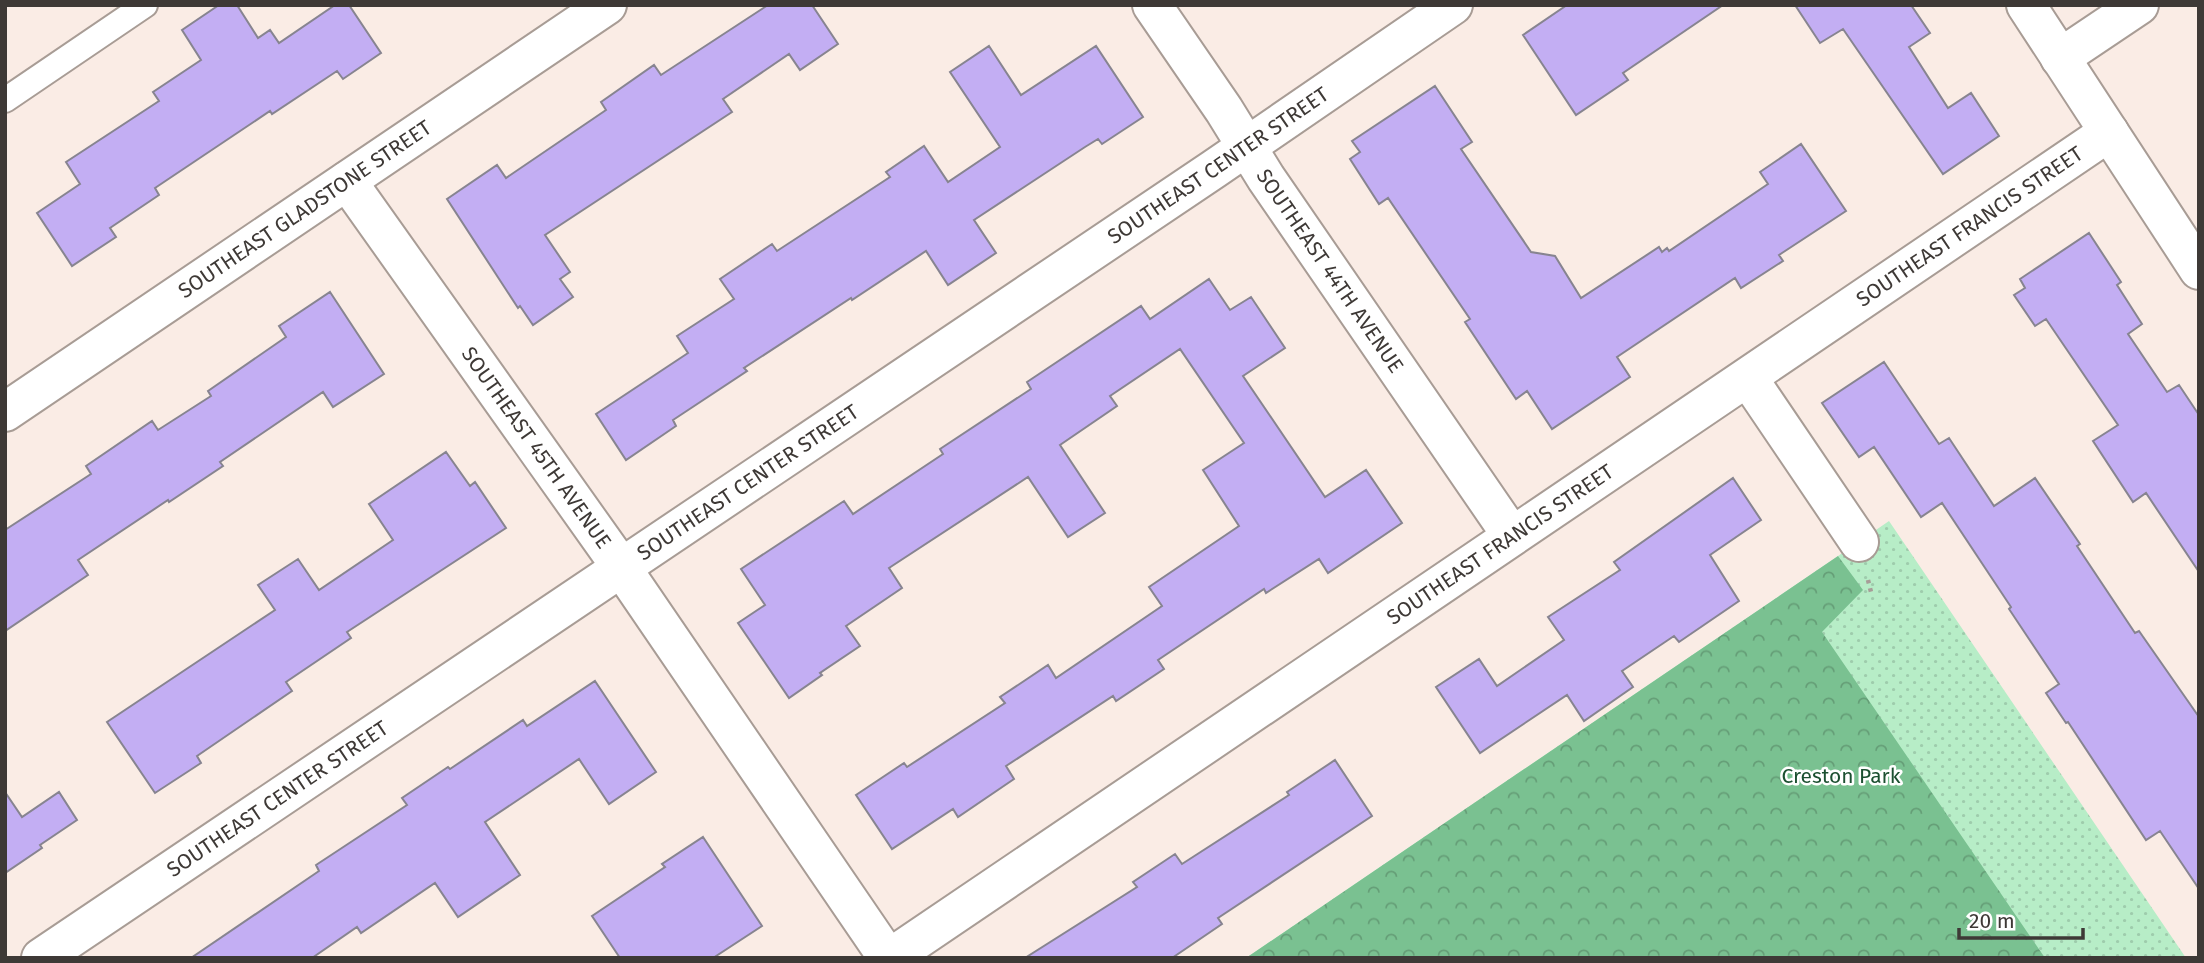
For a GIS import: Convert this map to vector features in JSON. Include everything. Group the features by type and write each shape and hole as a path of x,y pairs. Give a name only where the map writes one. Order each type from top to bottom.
{"street":[{"name":"SOUTHEAST GLADSTONE STREET","path":"5,412 607,5"},
{"name":"SOUTHEAST 44TH AVENUE","path":"1152,5 1266,178 1512,536"},
{"name":"SOUTHEAST CENTER STREET","path":"41,958 1453,5"},
{"path":"2026,5 2199,270"},
{"path":"2060,58 2139,5"},
{"name":"SOUTHEAST FRANCIS STREET","path":"889,958 2109,132"},
{"name":"SOUTHEAST 45TH AVENUE","path":"347,181 621,567 889,958"},
{"path":"1748,378 1859,542"}],"lane":[{"path":"5,100 145,5"}],"green space":[{"name":"Creston Park","path":"1889,521 2186,958 1246,958 1838,556"},
{"name":"Creston Park","path":"1838,556 1863,590 1822,632 2045,958 1246,958"}],"building":[{"path":"219,5 237,5 258,38 270,30 279,43 335,5 349,5 381,53 343,79 337,71 272,114 270,111 155,188 159,195 110,228 116,237 72,266 37,213 80,184 66,162 159,101 153,92 201,60 182,30"},
{"path":"768,5 812,5 838,44 800,70 789,54 723,99 732,112 545,235 570,272 560,279 573,297 533,325 520,306 518,308 447,199 497,165 506,178 606,110 601,102 654,65 661,75"},
{"path":"1567,5 1723,5 1623,73 1628,80 1576,115 1523,35"},
{"path":"1795,5 1911,5 1930,33 1909,47 1948,108 1971,93 1999,136 1943,174 1843,29 1820,43"},
{"path":"989,46 1021,95 1096,46 1143,117 1102,144 1098,139 974,220 996,253 948,285 926,251 744,368 747,371 673,420 676,426 626,460 596,414 688,353 677,336 734,299 720,279 772,244 777,251 890,177 886,172 924,146 948,182 1000,147 950,72"},
{"path":"1435,86 1472,142 1461,149 1531,252 1555,256 1581,298 1659,247 1662,252 1667,248 1669,251 1768,184 1760,172 1801,144 1846,211 1779,255 1783,261 1741,288 1735,278 1617,357 1630,377 1552,429 1527,391 1516,399 1465,322 1470,319 1388,198 1379,204 1350,159 1360,152 1352,141"},
{"path":"2089,233 2121,282 2117,285 2142,324 2128,334 2167,392 2179,385 2199,415 2199,572 2146,493 2133,502 2093,441 2118,425 2046,319 2035,326 2014,295 2025,288 2020,279"},
{"path":"1209,279 1230,310 1251,297 1285,348 1243,376 1325,497 1366,470 1402,523 1328,573 1319,559 1266,593 1264,589 1158,660 1164,669 1116,701 1113,696 1006,766 1014,779 958,817 953,809 892,849 856,795 904,763 907,767 1005,703 1000,697 1048,665 1056,678 1162,606 1149,587 1239,526 1203,470 1244,443 1180,349 1110,396 1117,406 1060,445 1105,513 1068,537 1028,477 889,568 902,588 846,626 860,646 789,698 738,623 765,605 741,569 844,501 853,514 943,454 940,449 1031,389 1027,382 1141,306 1150,319"},
{"path":"330,292 384,374 333,407 323,392 220,462 223,466 78,560 88,575 5,631 5,530 91,474 86,466 152,421 158,430 211,396 208,391 286,337 279,326"},
{"path":"1884,362 1939,444 1949,438 1994,506 2035,478 2135,633 2139,631 2199,717 2199,889 2160,831 2146,840 2046,693 2059,684 1942,503 1921,517 1874,447 1859,457 1822,403"},
{"path":"446,452 470,486 475,482 506,528 347,632 351,638 286,682 292,691 197,756 201,763 155,793 107,722 275,610 258,585 298,559 319,590 393,540 369,504"},
{"path":"1733,478 1761,520 1710,555 1739,601 1679,642 1674,636 1622,671 1633,687 1584,721 1567,695 1480,753 1436,687 1479,659 1497,686 1564,640 1548,617 1620,570 1614,562"},
{"path":"595,681 656,772 609,804 579,759 485,822 520,875 458,917 435,883 361,933 357,927 312,958 191,958 319,871 316,865 407,805 402,798 523,720 527,726"},
{"path":"1335,760 1372,816 1218,918 1222,924 1172,958 1025,958 1137,887 1133,882 1175,854 1182,864 1289,795 1287,792"},
{"path":"5,792 22,817 59,792 77,820 5,873"},
{"path":"703,837 762,926 713,958 620,958 592,916 665,867 662,864"}]}
